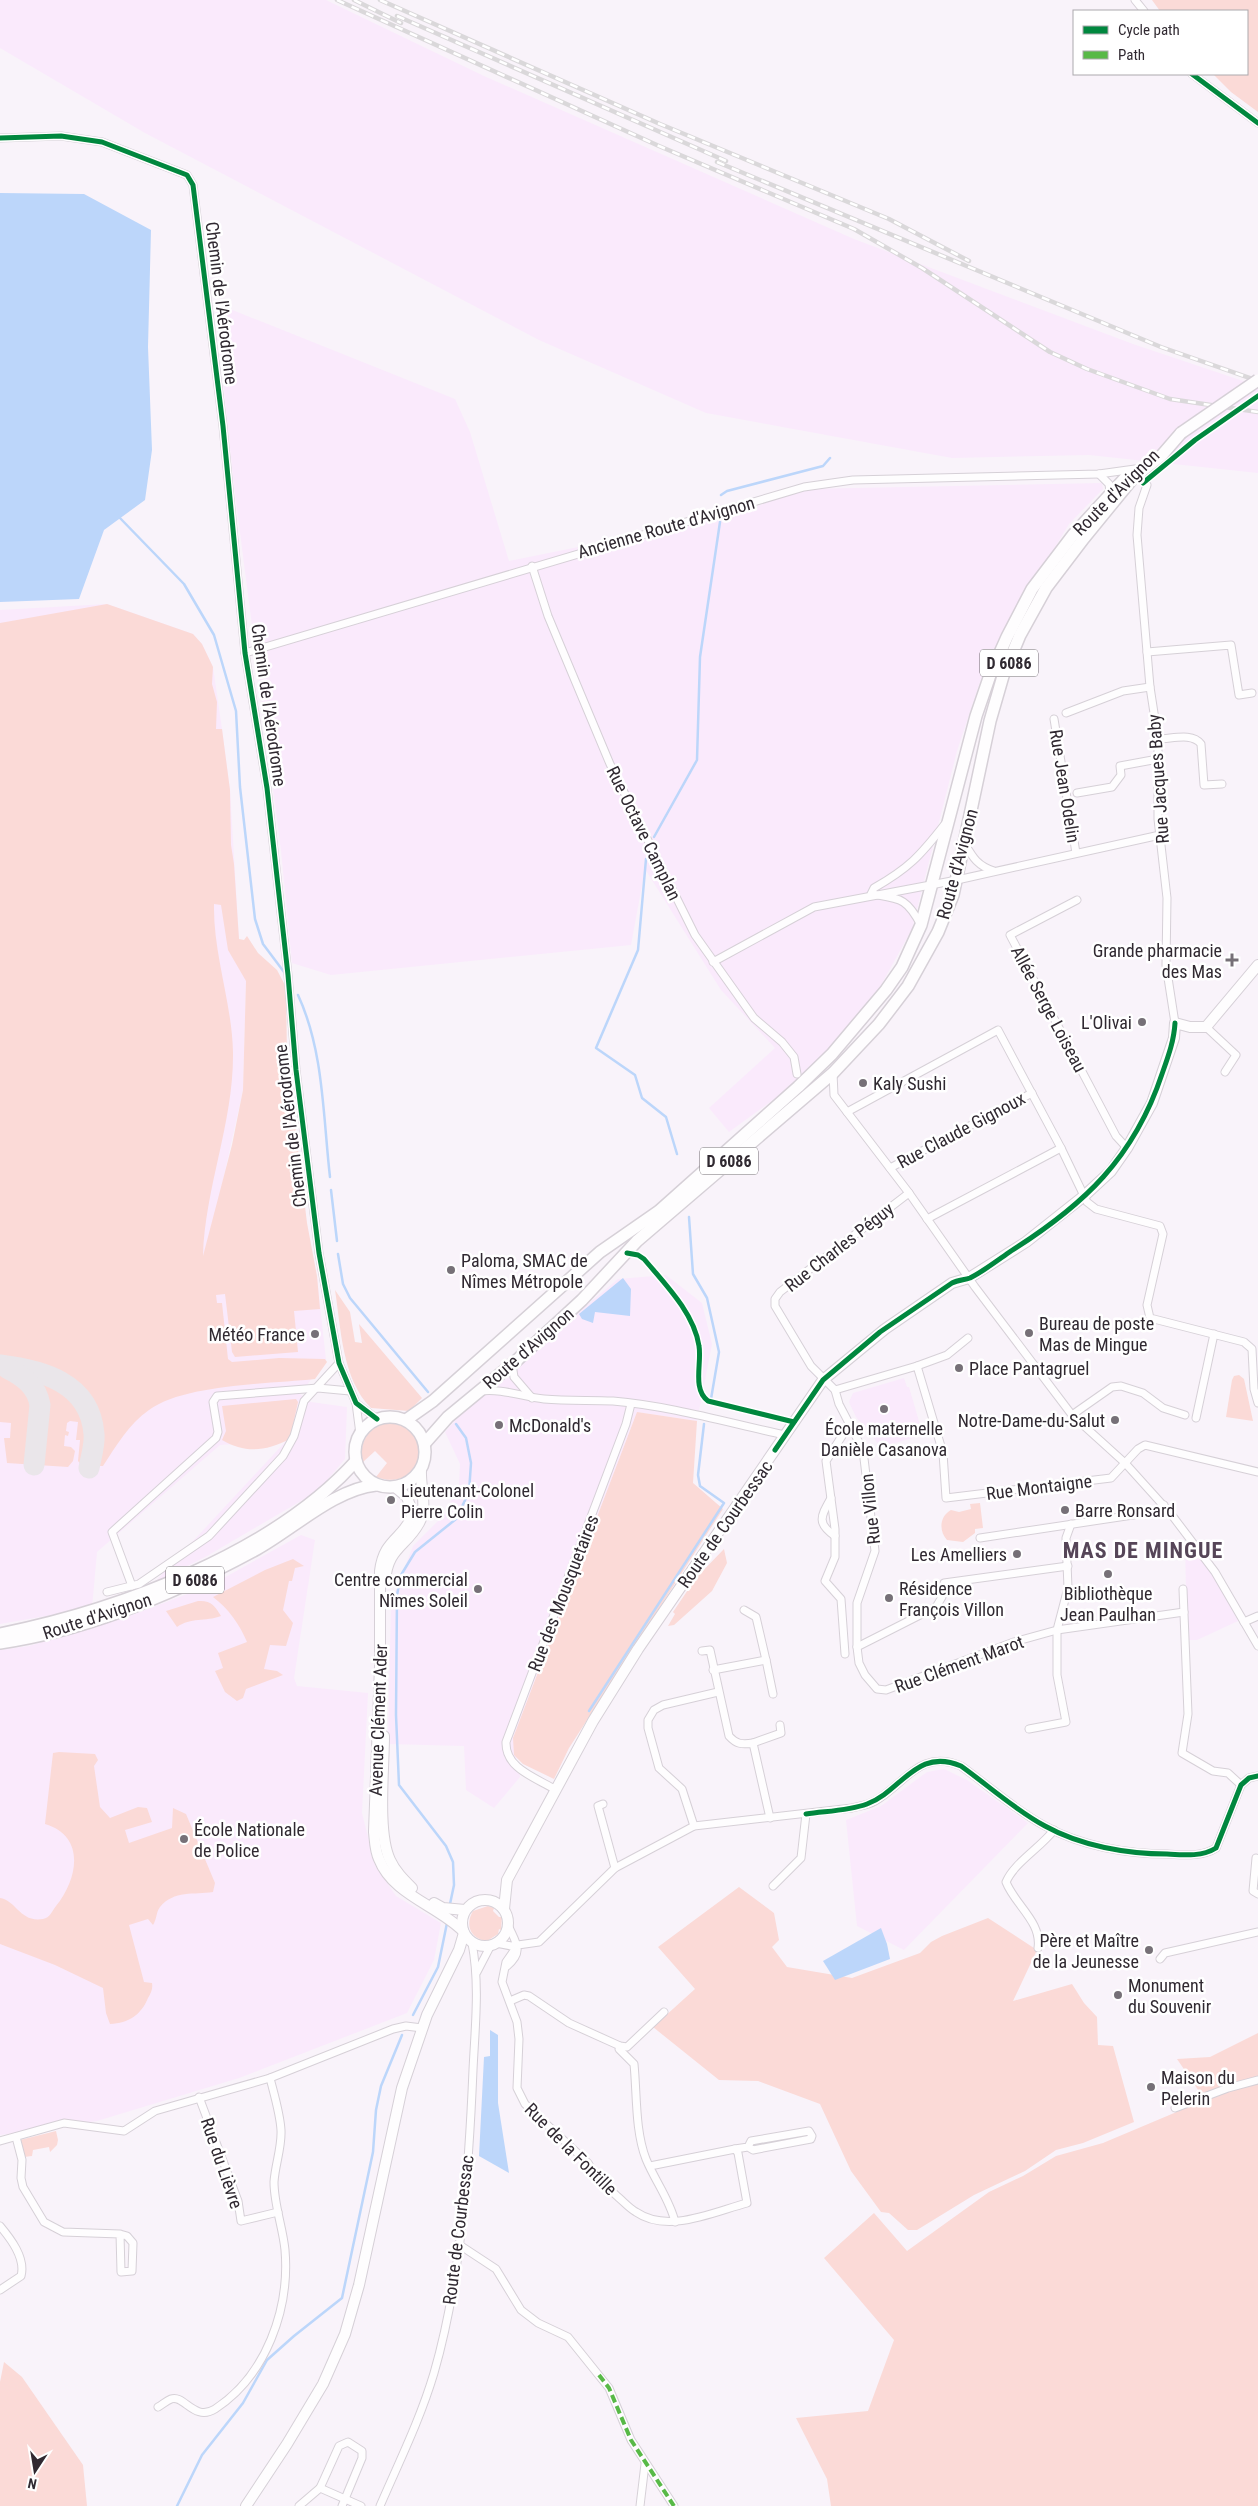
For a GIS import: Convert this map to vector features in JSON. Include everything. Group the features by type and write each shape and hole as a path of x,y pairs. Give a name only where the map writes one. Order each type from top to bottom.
{"main road":[{"name":"D 6086","path":"1181,433 1258,380"},
{"name":"Route d'Avignon","path":"406,1420 433,1401 600,1252 659,1211 798,1087 844,1041 886,990 902,967 921,925 934,883 976,716 990,675 1032,589 1073,535 1110,492 1160,446 1181,433"},
{"name":"Route d'Avignon","path":"425,1443 448,1417 512,1364 582,1300 644,1234 833,1073 879,1024 908,986 938,932 957,880 990,721 1003,676 1020,635 1046,588 1084,538 1133,478 1162,455 1181,433"},
{"path":"391,1416 406,1420 417,1428 425,1443 426,1452 421,1470 410,1482 395,1487 376,1484 364,1475 356,1461 355,1447 360,1434 377,1419 391,1416"},
{"name":"Route d'Avignon","path":"0,1634 96,1610 148,1591 208,1564 273,1529 321,1496 356,1461"},
{"name":"Route d'Avignon","path":"0,1643 29,1638 94,1620 155,1598 219,1569 259,1548 355,1489 376,1484"}],"street":[{"path":"1135,0 1143,10"},
{"path":"1193,75 1258,123"},
{"name":"Chemin de l'Aérodrome","path":"0,138 61,136 102,142 187,175 193,185 223,426 245,653 267,788 288,975 296,1070 313,1207 335,1347 339,1363 356,1403 360,1434"},
{"name":"Ancienne Route d'Avignon","path":"245,653 532,566 804,487 853,480 1099,474 1135,469"},
{"path":"1099,474 1109,484 1110,492"},
{"name":"Rue Jacques Baby","path":"1146,485 1139,508 1137,535 1150,687 1158,740 1160,835 1168,898 1166,965 1175,1023"},
{"name":"Rue Octave Camplan","path":"532,566 548,616 610,764 682,910 713,962 754,1018 782,1042 794,1057 797,1074"},
{"path":"1147,652 1231,645 1239,695 1252,694"},
{"path":"1066,712 1123,691 1150,687"},
{"name":"Rue Jean Odelin","path":"1054,719 1076,853"},
{"path":"1158,740 1193,737 1198,740 1201,744 1204,785 1222,784"},
{"path":"1077,793 1112,787 1121,775 1120,766 1158,759"},
{"path":"921,925 914,912 902,899 872,894 874,888 908,868 950,818"},
{"name":"Rue Jean Odelin","path":"713,962 814,907 872,894 957,880 1160,835"},
{"path":"965,844 975,861 983,868 994,871"},
{"name":"Allée Serge Loiseau","path":"1077,900 1010,935 1116,1136 1127,1148"},
{"path":"1206,1027 1258,965"},
{"path":"1175,1023 1190,1027 1206,1027 1236,1056 1225,1072"},
{"name":"Route de Courbessac","path":"483,1899 490,1896 507,1880 593,1721 638,1649 823,1380 885,1329 952,1283 969,1278 1026,1242 1084,1196 1110,1171 1127,1148 1152,1103 1174,1038 1175,1023"},
{"path":"847,1112 998,1030 1062,1148 1086,1202 1096,1209 1160,1226 1163,1234 1147,1305 1150,1318 1244,1342 1252,1350 1254,1389 1258,1403"},
{"path":"833,1073 834,1095 909,1192 969,1278 1072,1415 1125,1463 1164,1505 1215,1572 1258,1646"},
{"name":"Rue Claude Gignoux","path":"890,1168 1032,1093"},
{"path":"927,1219 1062,1148"},
{"name":"Rue Charles Péguy","path":"823,1380 811,1366 780,1315 775,1306 775,1299 780,1292 909,1192"},
{"path":"1196,1418 1214,1334"},
{"path":"823,1380 835,1390 947,1356 968,1338"},
{"path":"107,1592 132,1586 153,1576 199,1545 283,1456 294,1436 304,1401 339,1363"},
{"path":"512,1364 514,1377 532,1398"},
{"name":"Rue Montaigne","path":"916,1366 943,1453 946,1498 1111,1478 1138,1448 1145,1445 1258,1472"},
{"path":"1072,1415 1112,1387 1121,1386 1143,1393 1163,1408 1185,1415"},
{"path":"132,1586 112,1532 216,1438 218,1432 213,1402 216,1397 219,1395 318,1388 350,1391"},
{"name":"Rue Villon","path":"835,1390 838,1404 863,1450 876,1551 857,1602 857,1647"},
{"path":"478,1392 499,1391 532,1398 631,1404 785,1435"},
{"name":"Chemin de l'Aérodrome","path":"356,1403 377,1419"},
{"name":"Rue des Mousquetaires","path":"556,1790 528,1774 511,1760 506,1748 506,1742 626,1424 631,1404"},
{"path":"845,1654 841,1599 825,1581 835,1557 835,1536 826,1461 849,1425"},
{"name":"Avenue Clément Ader","path":"421,1470 421,1490 424,1504 421,1517 416,1527 396,1549 386,1573 383,1829 389,1859 407,1883 443,1908 465,1910"},
{"name":"Avenue Clément Ader","path":"395,1487 408,1497 412,1516 405,1528 388,1544 382,1557 380,1570 380,1666 374,1832 377,1856 387,1874 467,1937"},
{"path":"831,1498 822,1514 822,1522 826,1530 835,1536"},
{"path":"980,1538 1153,1512 1164,1505"},
{"path":"1028,1729 1066,1722 1057,1675 1057,1630 1068,1588 1066,1538 1071,1524"},
{"path":"857,1647 936,1607 942,1597 944,1582 1068,1566"},
{"path":"1183,1589 1188,1714 1182,1753 1213,1771 1228,1772 1241,1785"},
{"path":"744,1610 756,1617 773,1694"},
{"name":"Rue Clément Marot","path":"857,1647 859,1663 864,1675 877,1689 886,1690 1014,1642 1057,1630 1184,1612"},
{"path":"1244,1622 1258,1616"},
{"path":"702,1651 710,1650 729,1736 734,1742 742,1744 753,1743 780,1733 780,1724"},
{"path":"713,1670 766,1660"},
{"path":"694,1826 682,1790 660,1768 648,1728 648,1720 654,1710 663,1705 718,1692"},
{"path":"753,1743 770,1818"},
{"path":"518,1945 508,1924 504,1909 498,1903 483,1899 476,1901 465,1910 461,1924 467,1937 485,1946 493,1944 518,1945 539,1942 615,1868 694,1826 806,1814 866,1805 876,1800 916,1768 927,1763 950,1762 961,1766 1024,1813 1054,1830 1114,1849 1155,1854 1182,1855 1210,1852 1216,1848 1241,1785 1249,1778 1258,1776"},
{"path":"603,1804 598,1806 615,1868"},
{"path":"773,1886 800,1858 806,1814"},
{"path":"1038,1948 1039,1938 1034,1924 1010,1892 1006,1882 1009,1874 1042,1844 1054,1830"},
{"path":"1256,1863 1253,1890 1258,1894"},
{"name":"Route de Courbessac","path":"504,1909 507,1880"},
{"path":"493,1944 506,1932 508,1924"},
{"path":"1163,1956 1258,1932"},
{"path":"246,2506 287,2444 323,2384 345,2334 359,2285 402,2088 422,2028 444,1977 467,1937"},
{"name":"Route de Courbessac","path":"380,2506 418,2420 434,2371 454,2281 471,2123 477,1972 467,1937"},
{"name":"Route de Courbessac","path":"477,1972 493,1944"},
{"name":"Rue de la Fontille","path":"518,1945 515,1959 504,1968 502,1982 517,2022 519,2039 517,2088 525,2104 588,2163 593,2174 634,2212 655,2221 675,2222 747,2204 738,2152 735,2150"},
{"path":"510,2001 524,1995 529,1996 569,2023 620,2046 627,2047 664,2012"},
{"path":"0,2140 64,2123 124,2132 155,2111 270,2078 393,2030 406,2026 422,2028"},
{"path":"620,2046 619,2049 622,2055 634,2064 641,2135 646,2160 675,2222"},
{"path":"158,2407 171,2399 176,2399 192,2411 213,2410 242,2387 255,2370 273,2333 285,2289 285,2250 274,2183 281,2130 270,2078"},
{"path":"1175,2108 1228,2088 1258,2080"},
{"name":"Rue du Lièvre","path":"199,2097 238,2201 241,2221 278,2212"},
{"path":"650,2166 748,2147 753,2150 811,2139 812,2136 808,2131 751,2141 748,2147"},
{"path":"16,2137 22,2160 21,2178 23,2187 44,2222 63,2232 120,2234 127,2236 133,2243 132,2271 121,2272 120,2234"},
{"path":"0,2226 14,2246 22,2264 21,2276 0,2290"},
{"path":"458,2244 496,2269 521,2310 538,2323 568,2337 609,2388 631,2440 674,2506"},
{"path":"299,2506 320,2488 339,2446 348,2442 362,2451 362,2458 344,2503"},
{"path":"640,2506 645,2464"},
{"path":"320,2488 344,2503 361,2506"}],"shaded area":[{"path":"0,0 326,0 484,76 854,239 1133,344 1258,386 1258,473 1089,455 952,458 706,413 539,340 145,133 0,48"},
{"path":"1152,0 1258,0 1258,112 1231,92 1214,75 1248,75 1248,10 1159,10"},
{"path":"215,303 455,399 470,432 509,561 727,517 804,489 1102,483 1103,489 1069,524 987,661 957,751 912,929 869,1007 803,1078 729,1132 709,1108 775,1048 721,990 645,869 631,945 331,975 292,963 281,851 234,486"},
{"path":"107,604 193,634 202,644 213,667 222,729 230,790 239,939 246,981 243,1090 201,1280 317,1277 326,1360 300,1394 311,1402 347,1407 345,1459 318,1491 207,1556 154,1583 286,1441 220,1445 97,1552 92,1608 0,1624 0,610"},
{"path":"107,604 193,634 202,644 213,667 212,684 217,702 216,729 222,729 230,790 231,845 239,939 244,940 247,936 258,953 277,970 286,987 287,1058 307,1223 317,1276 320,1309 294,1311 298,1352 235,1357 232,1352 225,1294 216,1295 217,1303 222,1303 228,1359 232,1362 279,1358 325,1359 327,1362 315,1379 205,1390 165,1401 149,1410 135,1422 103,1466 82,1466 78,1461 80,1440 76,1440 78,1422 70,1421 67,1423 66,1431 69,1432 68,1436 65,1435 64,1446 71,1447 75,1451 73,1461 68,1467 7,1463 4,1438 10,1438 11,1423 0,1422 0,623","holes":["214,904 221,905 228,950 246,981 243,1090 232,1145 203,1256 209,1205 229,1104 232,1078 232,1034 214,923"]},
{"path":"666,1275 702,1303 712,1344 697,1421 637,1412 513,1738 520,1777 494,1808 466,1790 464,1746 388,1744 391,1603 413,1546 444,1515 459,1484 460,1464 445,1432 472,1401 618,1279"},
{"path":"335,1290 350,1312 355,1342 362,1343 359,1324 422,1398 409,1411 371,1408 361,1396 348,1368 344,1352"},
{"path":"1239,1375 1244,1379 1253,1421 1226,1417 1232,1380 1234,1376"},
{"name":"École maternelle Danièle Casanova","path":"904,1378 907,1387 909,1387 923,1435 881,1447 856,1417 849,1402 853,1393"},
{"path":"296,1399 298,1402 290,1439 273,1446 256,1449 239,1447 222,1440 226,1431 222,1406"},
{"path":"637,1412 697,1421 693,1483 723,1509 569,1748 554,1779 523,1764 514,1755 513,1738"},
{"path":"383,1423 400,1425 412,1433 418,1444 419,1456 414,1467 406,1476 393,1480 376,1477 387,1463 375,1451 363,1462 362,1449 365,1439 372,1430"},
{"path":"980,1503 983,1528 975,1529 975,1533 963,1542 947,1540 942,1528 944,1516 951,1510 959,1512 971,1509 970,1504"},
{"name":"École Nationale de Police","path":"301,1535 315,1540 294,1678 297,1686 368,1693 362,1813 375,1865 396,1896 441,1923 434,1960 407,2013 239,2078 97,2121 0,2135 0,1650 29,1646 132,1615 211,1585"},
{"path":"1185,1543 1211,1570 1238,1621 1197,1640 1187,1640"},
{"path":"724,1549 727,1563 712,1591 674,1625 668,1626 675,1614 673,1612 696,1578"},
{"path":"293,1559 304,1566 295,1568 292,1581 289,1581 283,1610 293,1623 286,1646 270,1645 264,1669 277,1671 283,1675 246,1689 243,1698 237,1701 225,1692 215,1671 223,1668 218,1653 247,1642 233,1617 213,1597 265,1570"},
{"path":"198,1601 212,1604 221,1616 188,1622 177,1627 166,1611"},
{"path":"53,1753 95,1754 98,1760 94,1766 100,1807 110,1818 138,1807 147,1808 152,1822 125,1830 129,1843 172,1828 173,1808 186,1814 215,1883 213,1892 185,1894 166,1902 160,1907 153,1925 148,1919 129,1925 144,1982 152,1983 152,1991 142,2009 134,2017 123,2022 110,2024 106,2013 103,1988 55,1965 0,1944 0,1898 10,1903 29,1918 43,1919 51,1914 64,1895 73,1871 74,1859 72,1848 67,1838 58,1830 45,1824"},
{"path":"944,1769 967,1780 1028,1823 904,1950 857,1926 846,1820 881,1806 927,1772"},
{"path":"739,1887 774,1913 779,1940 772,1947 787,1967 852,1978 920,1953 931,1942 942,1936 988,1918 1037,1950 1013,2001 1072,1984 1084,2003 1097,2017 1098,2045 1113,2046 1134,2122 1083,2143 1056,2150 1025,2171 974,2195 917,2230 908,2230 889,2213 881,2212 851,2171 820,2104 758,2081 719,2080 653,2027 695,1989 658,1947"},
{"path":"488,1906 494,1908 493,1911 499,1917 502,1917 501,1930 499,1929 498,1934 487,1941 481,1940 473,1934 469,1921 473,1911"},
{"path":"1258,2033 1258,2506 831,2506 827,2479 796,2418 868,2411 894,2340 824,2258 874,2213 907,2251 989,2192 1023,2176 1056,2156 1103,2143 1205,2100 1177,2059 1210,2057"},
{"path":"56,2131 57,2145 50,2152 49,2147 33,2150 32,2156 24,2157 20,2140"},
{"path":"4,2362 22,2377 83,2465 87,2506 0,2506 0,2382"}],"water":[{"path":"0,193 84,194 151,230 148,347 152,450 145,500 104,530 79,599 0,602"},
{"path":"623,1278 631,1289 630,1316 595,1312 593,1323 582,1319 579,1314"},
{"path":"881,1928 890,1959 835,1980 823,1961"},
{"path":"490,2030 498,2035 498,2103 509,2173 479,2156 484,2057 490,2056"}],"waterway":[{"path":"721,495 727,491 823,466 830,458"},
{"path":"118,516 184,584 214,635 236,711 240,787 255,919 263,944 284,972"},
{"path":"654,837 697,760 700,657 720,522"},
{"path":"646,859 638,950 596,1048 635,1075 642,1098 666,1117 677,1154"},
{"path":"298,995 307,1016 318,1061 330,1177"},
{"path":"331,1190 337,1241"},
{"path":"689,1217 693,1274 707,1298 719,1352 711,1399"},
{"path":"338,1254 343,1284 350,1298 428,1392"},
{"path":"450,1904 454,1885 453,1862 446,1846 399,1785 396,1715 397,1595 401,1575 415,1552 456,1519 469,1492 471,1463 466,1438 456,1424"},
{"path":"589,1711 724,1503 700,1486 698,1475 704,1424"},
{"path":"413,2015 438,1967 447,1923"},
{"path":"177,2506 202,2455 243,2403 267,2360 342,2298 373,2152 376,2110 381,2086 402,2035"}],"taxiway":[{"path":"0,1365 47,1375 61,1382 83,1402 90,1416 94,1434 89,1468"},
{"path":"7,1368 28,1382 36,1392 40,1405 34,1465"}],"railway":[{"path":"337,0 659,146 854,229 922,268 1050,352 1087,369 1170,399 1258,412"},
{"path":"354,0 401,23"},
{"path":"380,0 660,124 889,219 969,261"},
{"path":"397,16 726,161"},
{"path":"717,162 1161,347 1258,381"}],"marked path":[{"path":"599,2375 609,2388 631,2440 674,2506"}],"cycle path":[{"path":"1193,75 1258,123"},
{"path":"0,138 61,136 102,142 187,175 193,185 223,426 245,653 267,788 288,975 296,1070 319,1253 339,1363 356,1403 377,1419"},
{"path":"1143,483 1195,440 1258,396"},
{"path":"775,1450 823,1380 880,1332 952,1283 970,1278 986,1269 1037,1234 1061,1216 1103,1177 1137,1131 1150,1104 1168,1055 1175,1023"},
{"path":"627,1253 638,1255 644,1259 678,1300 691,1322 699,1346 699,1383 703,1396 708,1401 794,1422"},
{"path":"806,1814 867,1804 879,1798 921,1766 932,1762 945,1762 961,1766 1023,1813 1045,1826 1074,1839 1104,1848 1152,1854 1192,1855 1205,1853 1216,1848 1241,1785 1249,1778 1258,1776"}],"place":[{"name":"Grande pharmacie des Mas","path":"1232,960"},
{"name":"L'Olivai","path":"1142,1022"},
{"name":"Kaly Sushi","path":"863,1083"},
{"name":"Paloma, SMAC de Nîmes Métropole","path":"451,1270"},
{"name":"Bureau de poste Mas de Mingue","path":"1029,1333"},
{"name":"Météo France","path":"315,1334"},
{"name":"Place Pantagruel","path":"959,1368"},
{"name":"École maternelle Danièle Casanova","path":"884,1409"},
{"name":"Notre-Dame-du-Salut","path":"1115,1420"},
{"name":"McDonald's","path":"499,1425"},
{"name":"Lieutenant-Colonel Pierre Colin","path":"391,1500"},
{"name":"Barre Ronsard","path":"1065,1510"},
{"name":"Les Amelliers","path":"1017,1554"},
{"name":"Bibliothèque Jean Paulhan","path":"1108,1574"},
{"name":"Centre commercial Nîmes Soleil","path":"478,1589"},
{"name":"Résidence François Villon","path":"889,1598"},
{"name":"École Nationale de Police","path":"184,1839"},
{"name":"Père et Maître de la Jeunesse","path":"1149,1950"},
{"name":"Monument du Souvenir","path":"1118,1995"},
{"name":"Maison du Pelerin","path":"1151,2087"}],"district":[{"name":"MAS DE MINGUE","path":"1143,1550"}]}
